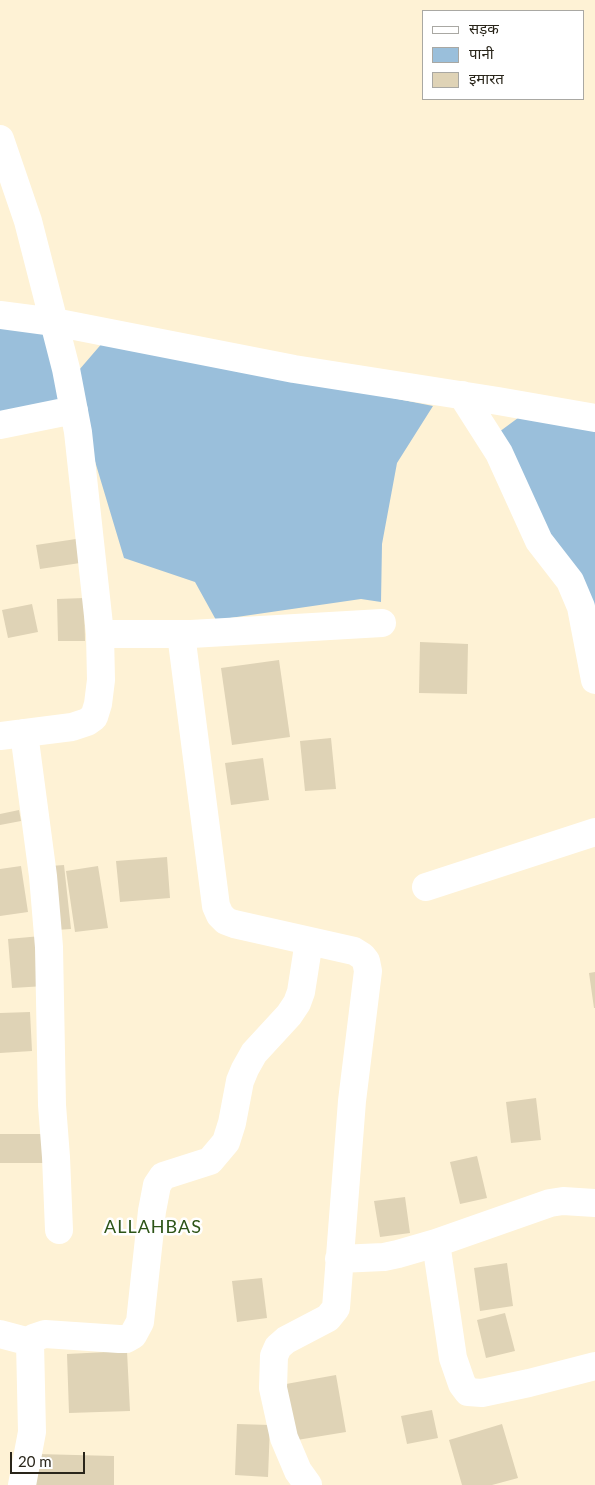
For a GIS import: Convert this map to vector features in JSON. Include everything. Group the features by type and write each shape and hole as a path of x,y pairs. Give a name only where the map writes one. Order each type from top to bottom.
{"street":[{"path":"0,139 28,221 74,410 86,496 100,634 101,680 98,704 94,717 87,722 72,727 12,735 43,876 49,947 52,1105 59,1230"},
{"path":"0,315 54,322 294,369 595,418"},
{"path":"462,395 499,453 539,541 570,581 581,607 595,680"},
{"path":"0,425 74,410"},
{"path":"100,634 181,634 285,630 382,623"},
{"path":"181,634 216,906 220,914 226,921 234,924 354,952 362,956 366,961 368,971 352,1101 336,1308 332,1314 320,1323 286,1340 278,1347 274,1356 273,1388 284,1438 298,1471 308,1485"},
{"path":"426,886 595,832"},
{"path":"22,1485 32,1432 30,1342 33,1338 46,1334 119,1339 126,1339 134,1335 140,1322 152,1211 157,1185 163,1176 210,1161 226,1142 232,1123 240,1081 245,1069 254,1053 289,1015 297,1002 301,992 309,941"},
{"path":"339,1259 384,1257 436,1243 550,1203 595,1203"},
{"path":"436,1243 453,1358 462,1384 468,1392 482,1393 595,1366"},
{"path":"0,1334 30,1342"}],"water":[{"path":"0,325 48,333 59,404 36,410 0,411"},
{"path":"104,341 433,406 397,463 382,544 381,602 361,599 216,620 195,582 124,558 85,428 79,370"},
{"path":"522,415 595,426 595,641 499,432"}],"building":[{"path":"76,539 80,563 40,569 36,545"},
{"path":"84,598 85,641 58,641 57,599"},
{"path":"32,604 38,632 8,638 2,610"},
{"path":"420,642 468,644 467,694 419,693"},
{"path":"279,660 290,737 232,745 221,668"},
{"path":"331,738 336,789 305,791 300,741"},
{"path":"263,758 269,800 231,805 225,763"},
{"path":"19,810 21,821 0,825 0,814"},
{"path":"167,857 170,898 120,902 116,861"},
{"path":"64,865 71,929 56,930 50,866"},
{"path":"21,866 28,912 0,916 0,869"},
{"path":"98,866 108,928 75,932 66,871"},
{"path":"41,936 45,986 12,988 8,939"},
{"path":"595,972 595,1008 594,1008 589,973"},
{"path":"30,1012 32,1051 0,1053 0,1013"},
{"path":"536,1098 541,1140 511,1143 506,1102"},
{"path":"0,1134 44,1134 45,1163 0,1163"},
{"path":"477,1156 487,1198 460,1204 450,1162"},
{"path":"405,1197 410,1233 380,1237 374,1201"},
{"path":"507,1263 513,1306 480,1311 474,1268"},
{"path":"262,1278 267,1318 237,1322 232,1281"},
{"path":"505,1313 515,1351 486,1358 477,1320"},
{"path":"127,1351 130,1411 69,1413 67,1354"},
{"path":"336,1375 346,1432 297,1440 286,1384"},
{"path":"432,1410 438,1438 407,1444 401,1416"},
{"path":"237,1424 270,1425 268,1477 235,1475"},
{"path":"502,1424 518,1478 492,1485 462,1485 449,1440"},
{"path":"37,1454 114,1456 114,1485 36,1485"}],"district":[{"name":"ALLAHBAS","path":"153,1227"}]}
